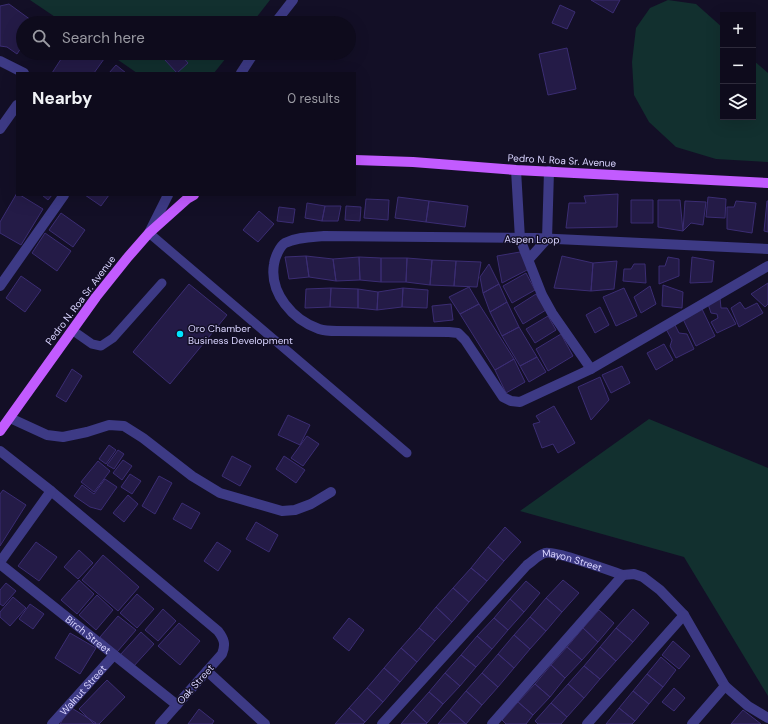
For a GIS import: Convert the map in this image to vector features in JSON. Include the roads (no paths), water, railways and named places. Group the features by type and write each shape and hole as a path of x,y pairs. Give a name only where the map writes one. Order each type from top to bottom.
{"main road":[{"name":"Pedro N. Roa Sr. Avenue","path":"356,160 768,183"},
{"name":"Pedro N. Roa Sr. Avenue","path":"0,431 72,330 123,262 149,233 193,196"}],"street":[{"path":"280,16 293,0"},
{"path":"242,72 249,60"},
{"path":"0,61 22,72"},
{"path":"0,129 16,106"},
{"path":"516,170 520,239 529,260 535,280 552,313 591,369 768,266"},
{"path":"529,260 547,239 549,171"},
{"path":"0,286 63,196"},
{"path":"149,233 168,196"},
{"name":"Aspen Loop","path":"591,369 520,402 511,401 503,397 465,340 458,333 337,332 320,329 305,322 288,309 276,289 273,271 275,258 284,244 303,237 324,236 547,239 768,249"},
{"path":"10,418 47,434 63,437 87,432 109,425 124,426 143,438 192,476 220,493 282,511 295,510 311,504 331,492"},
{"path":"0,451 51,491 0,563"},
{"name":"Oak Street","path":"51,491 218,632 225,642 222,654 160,724"},
{"name":"Mayon Street","path":"382,724 527,565 546,552 558,554 623,574 634,574 642,577 660,590 684,615 725,686 748,706 768,718"},
{"name":"Birch Street","path":"0,563 176,705"},
{"path":"492,724 623,574"},
{"path":"587,724 684,615"},
{"name":"Walnut Street","path":"52,724 114,655"},
{"path":"207,671 264,724"},
{"path":"692,724 725,686"}],"lane":[{"path":"149,233 407,453"},
{"path":"72,330 92,344 101,346 113,338 162,282"}],"place":[{"name":"Oro Chamber Business Development","path":"180,334"}]}
